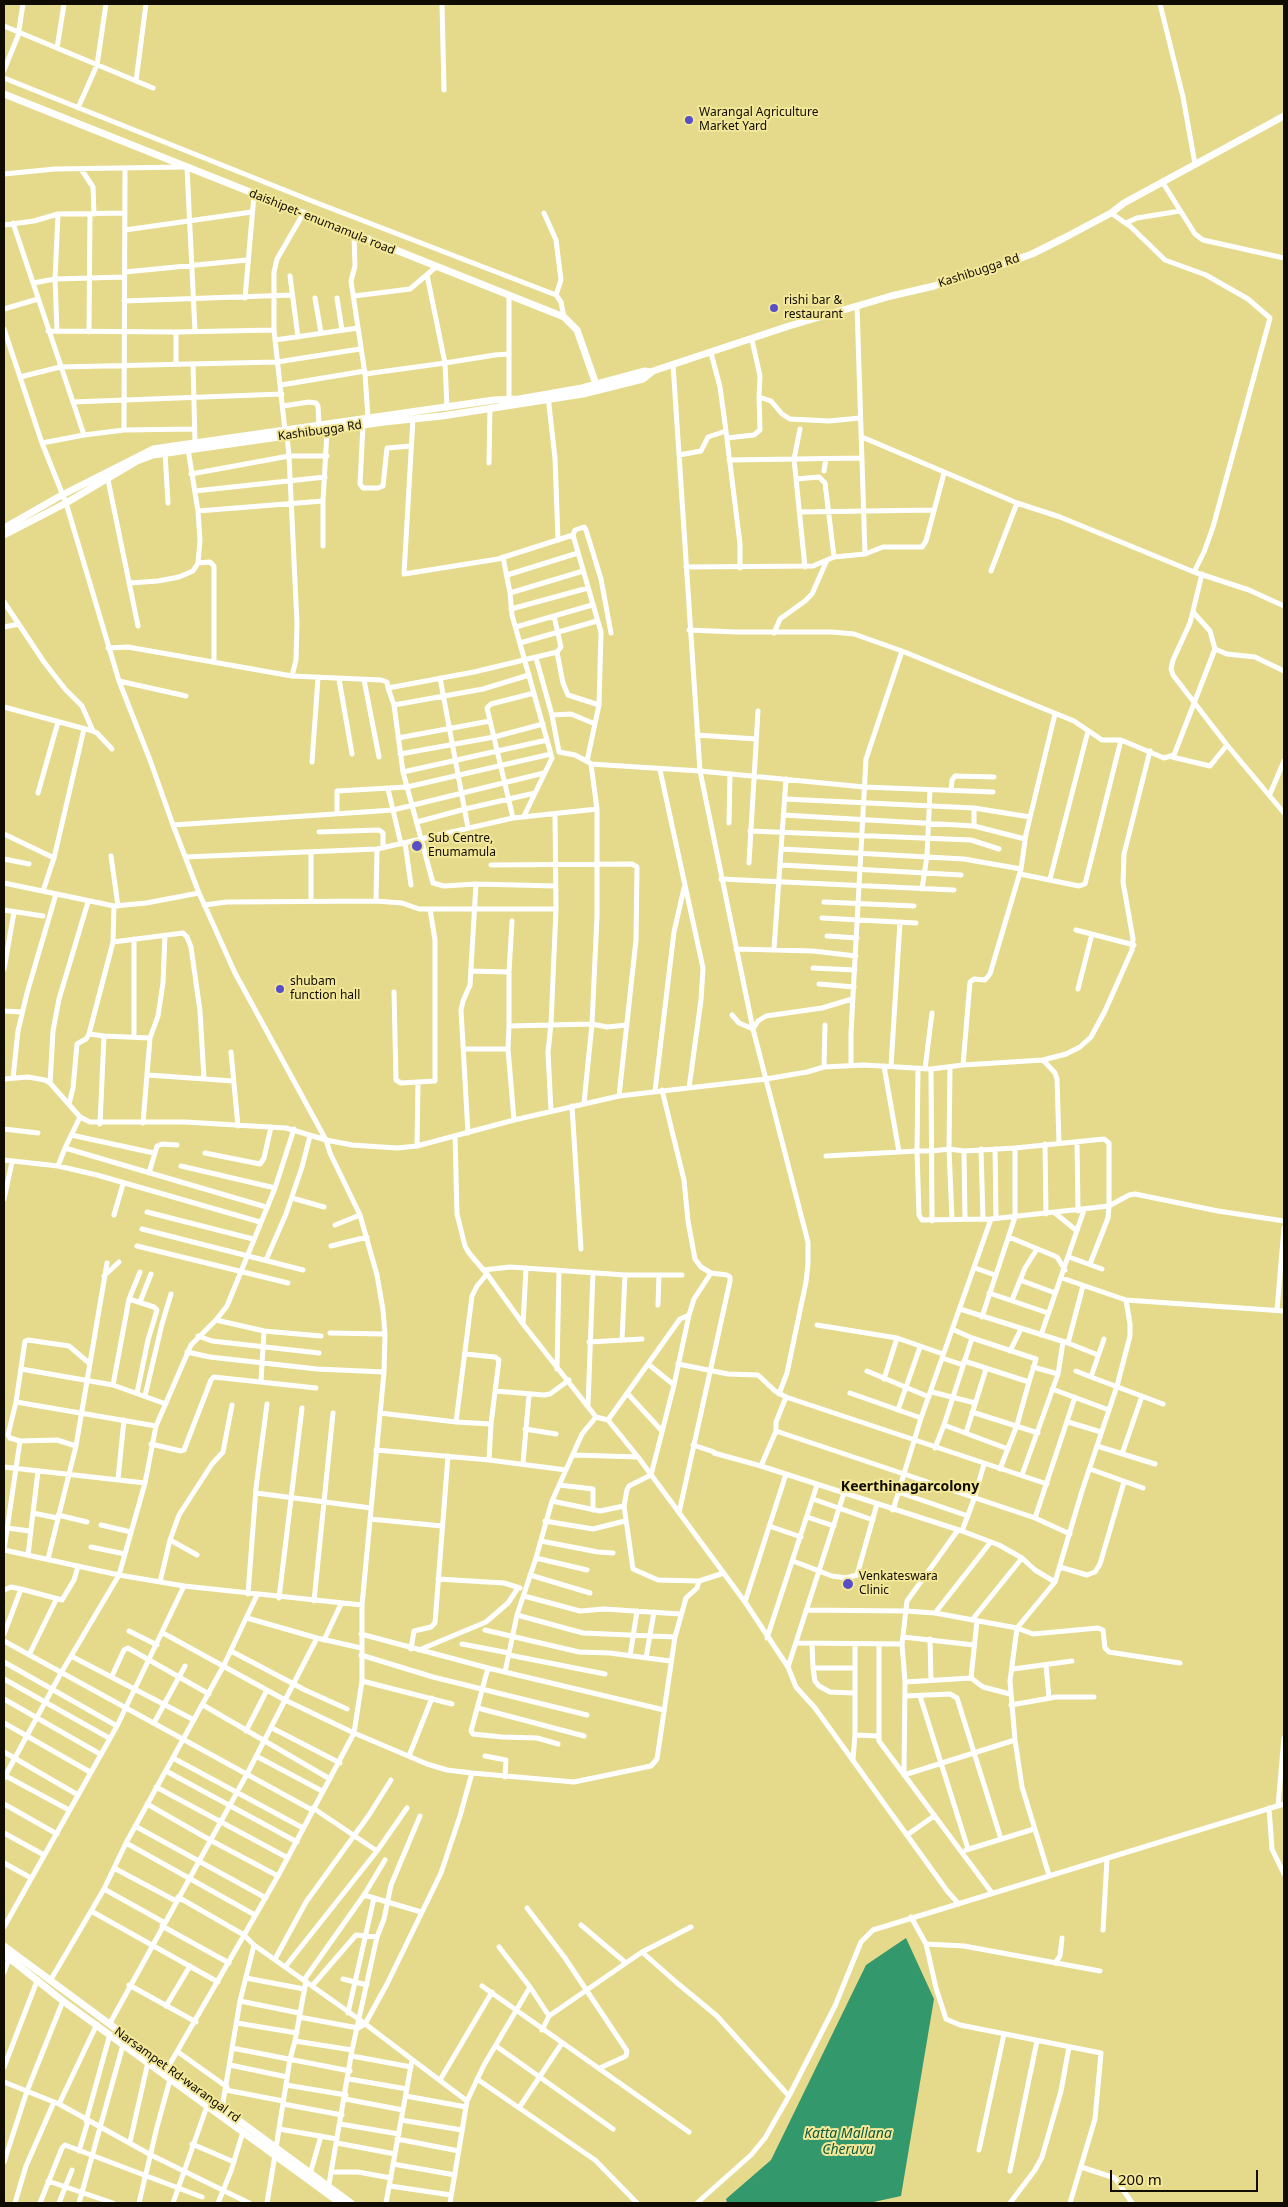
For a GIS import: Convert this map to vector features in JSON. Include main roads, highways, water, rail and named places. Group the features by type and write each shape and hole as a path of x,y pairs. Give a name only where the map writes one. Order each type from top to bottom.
{"main road":[{"name":"daishipet- enumamula road","path":"4,94 185,168 564,317 578,330 596,388"},
{"name":"Kashibugga Rd","path":"4,528 62,494 107,476 146,457 368,418 413,415 548,397 596,388 645,371 651,372 857,306 934,286 968,274 982,272 1032,254 1111,213 1124,203 1284,116"},
{"name":"Kashibugga Rd","path":"4,535 66,503 153,449 286,433 327,431 447,408 548,397"},
{"name":"Narsampet Rd-warangal rd","path":"4,1946 109,2025 207,2106 243,2132 310,2174 327,2190 332,2201 340,2203"},
{"name":"Narsampet Rd-warangal rd","path":"6,1956 63,2001 148,2062 222,2108 275,2152 327,2190 351,2203"}],"water":[{"name":"Katta Mallana Cheruvu","path":"906,1938 934,1999 901,2196 869,2203 727,2203 726,2199 771,2160 866,1965"}],"place":[{"name":"Warangal Agriculture Market Yard","path":"689,120"},
{"name":"rishi bar & restaurant","path":"774,308"},
{"name":"Sub Centre, Enumamula","path":"417,846"},
{"name":"shubam function hall","path":"280,989"},
{"name":"Venkateswara Clinic","path":"848,1584"}],"district":[{"name":"Keerthinagarcolony","path":"910,1487"}]}
